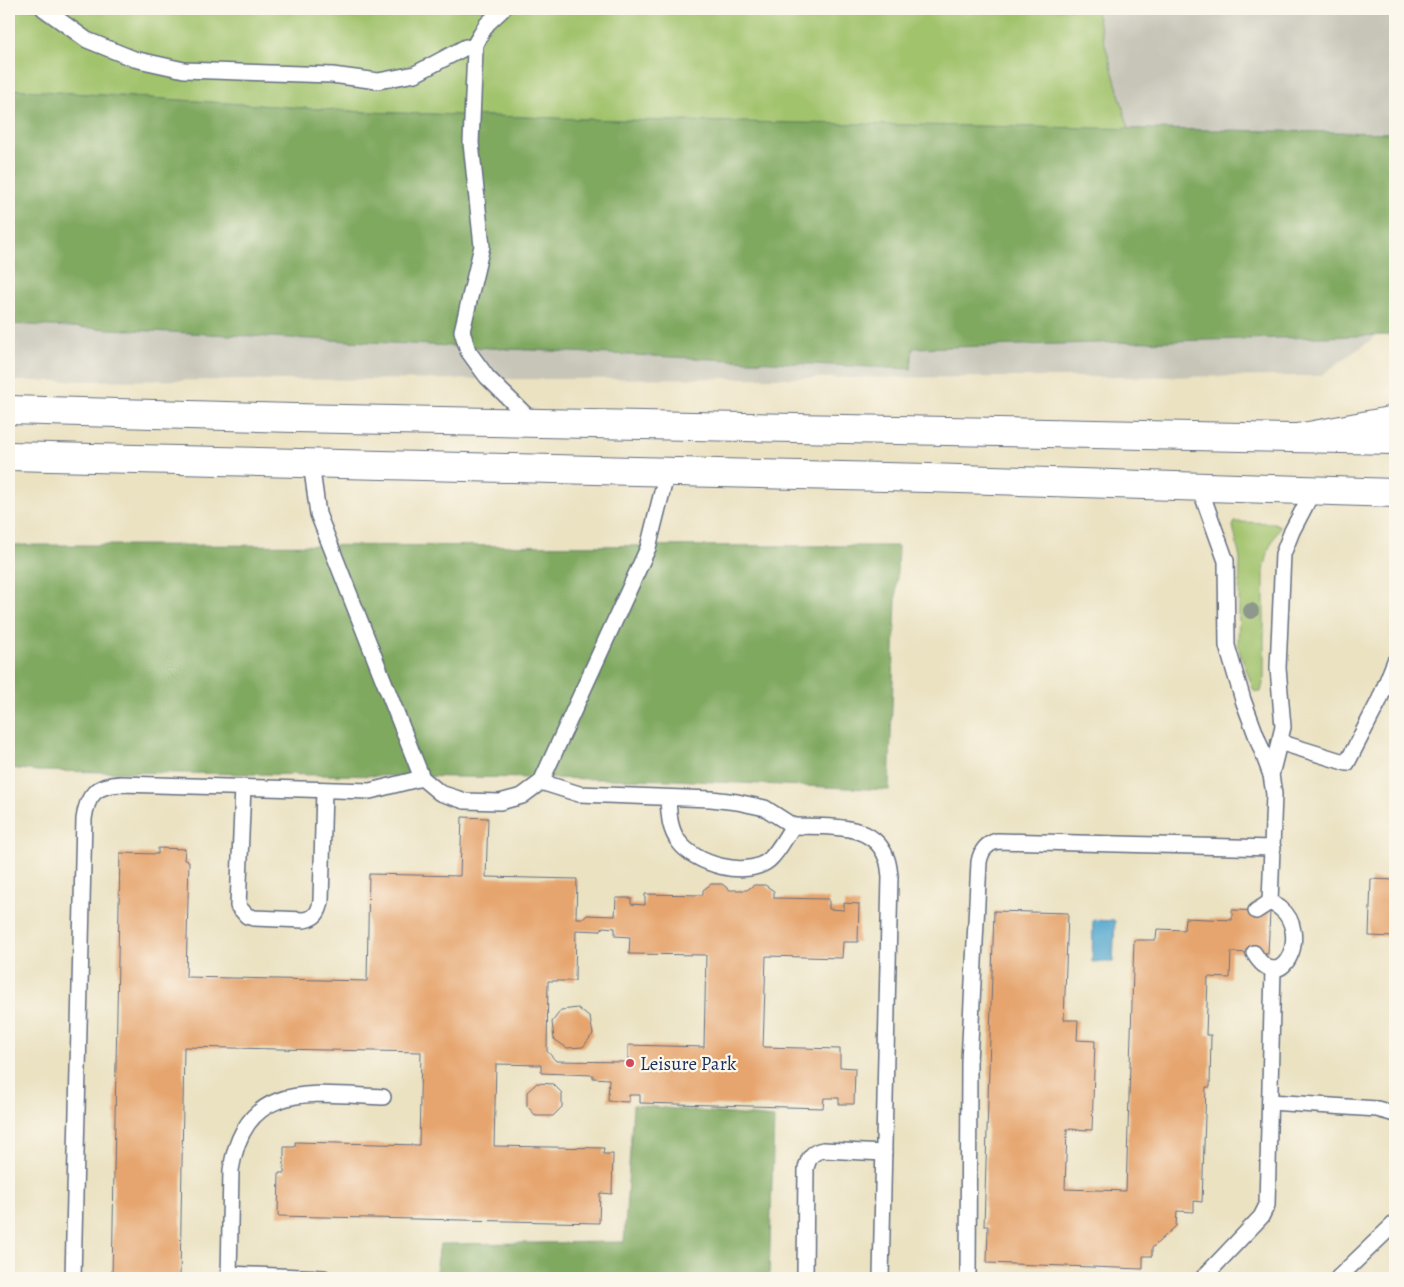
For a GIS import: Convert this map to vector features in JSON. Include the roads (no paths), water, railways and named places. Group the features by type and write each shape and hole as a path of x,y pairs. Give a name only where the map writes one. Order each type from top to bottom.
{"highway":[{"path":"9,410 294,418 1395,440"},
{"path":"1298,438 1395,420"},
{"path":"9,456 1395,492"}],"lane":[{"path":"44,9 87,40 134,59 184,70 332,75 378,81 416,74 466,47 475,50 471,142 482,246 462,331 468,351 487,377 534,423"},
{"path":"472,49 487,24 503,9"},
{"path":"311,463 318,514 422,778 440,793 465,801 500,802 522,796 541,782 648,548 667,472"},
{"path":"1199,486 1226,561 1227,646 1243,700 1270,774 1274,794 1270,902"},
{"path":"1270,774 1283,727 1278,668 1283,554 1292,531 1314,490"},
{"path":"1279,742 1347,763 1379,702 1395,661"},
{"path":"73,1278 84,819 88,801 100,788 109,784 370,791 422,778"},
{"path":"541,782 579,794 711,799 765,808 793,826 843,828 867,834 876,841 887,858 890,876 881,1278"},
{"path":"242,787 238,906 247,916 254,918 304,920 311,919 316,915 321,902 324,790"},
{"path":"668,798 669,818 672,830 678,841 696,858 725,867 753,867 769,860 793,826"},
{"path":"968,1278 969,1062 979,862 983,850 986,846 997,841 1273,848"},
{"path":"1256,911 1270,902"},
{"path":"1254,953 1264,967 1273,969 1282,966 1292,952 1293,933 1291,924 1281,908 1270,902"},
{"path":"1203,1278 1260,1217 1266,1205 1273,969"},
{"path":"324,1278 229,1276 231,1170 234,1152 240,1135 249,1122 262,1109 278,1101 308,1093 383,1097"},
{"path":"1270,1102 1377,1109 1395,1114"},
{"path":"805,1278 806,1168 809,1159 814,1153 823,1150 884,1153"},
{"path":"1338,1278 1395,1223"}],"water":[{"path":"1093,920 1115,921 1113,962 1092,962"}],"place":[{"name":"Leisure Park","path":"630,1063"}]}
